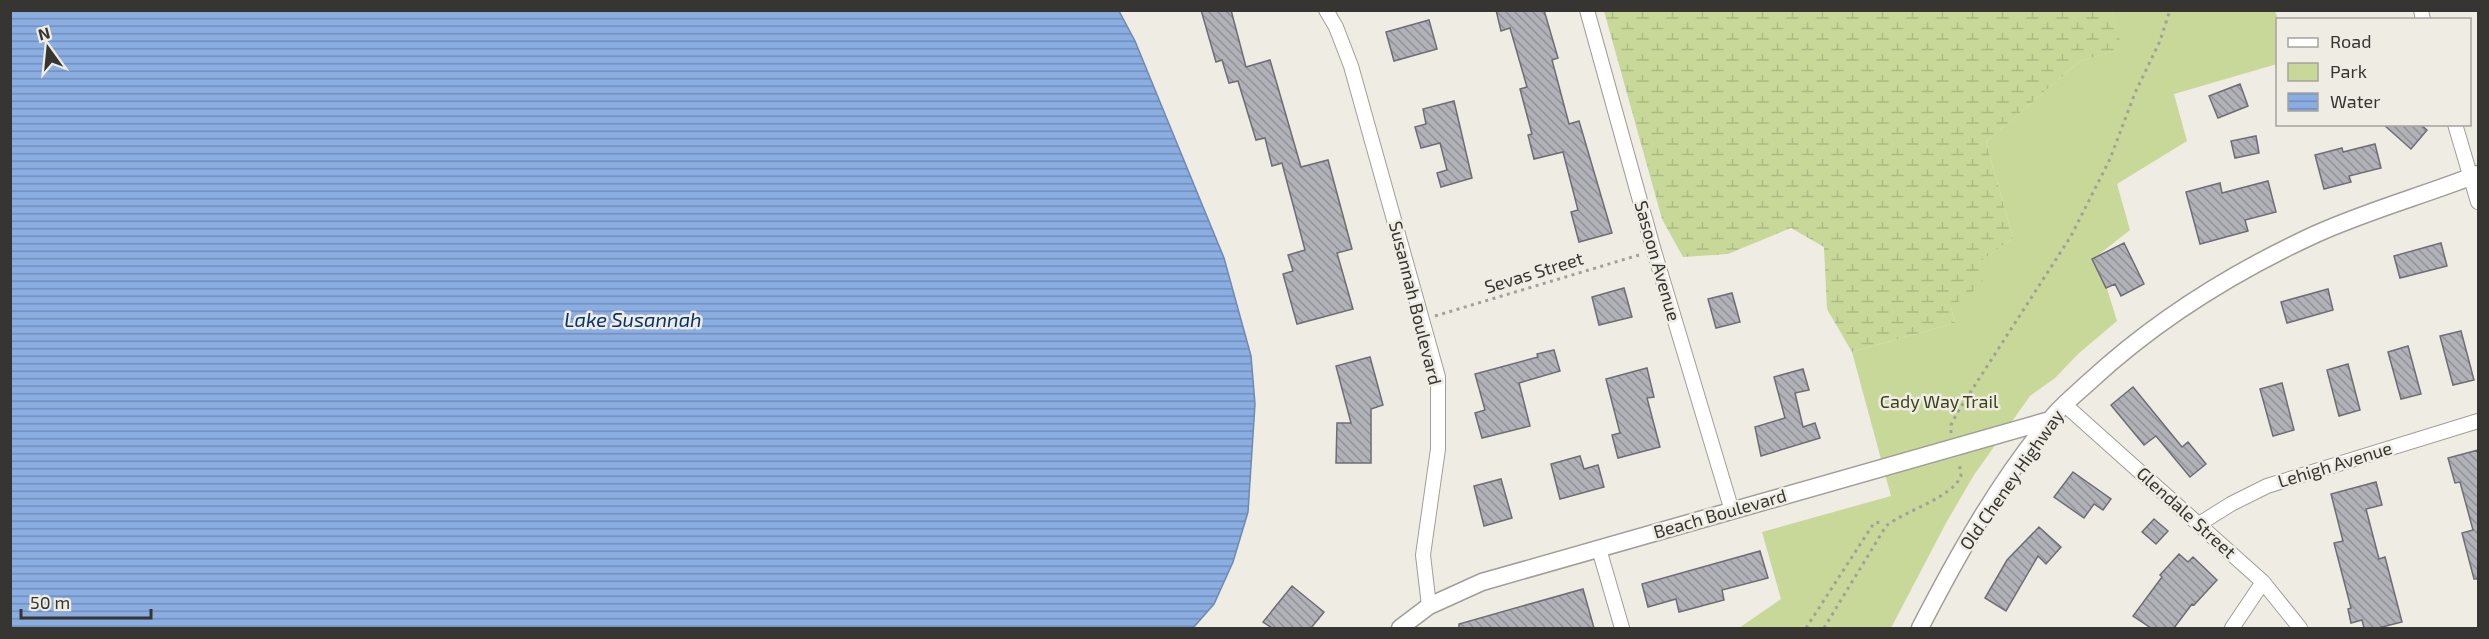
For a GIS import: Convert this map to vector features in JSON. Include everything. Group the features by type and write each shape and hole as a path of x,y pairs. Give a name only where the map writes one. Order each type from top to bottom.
{"street":[{"name":"Susannah Boulevard","path":"1326,10 1336,27 1351,66 1438,377 1438,449 1423,555 1429,606"},
{"name":"Sasoon Avenue","path":"1587,10 1654,251 1732,511"},
{"path":"2456,126 2475,175 2478,202"},
{"name":"Old Cheney Highway","path":"1920,628 1983,515 2050,420 2111,362 2166,320 2228,278 2318,233 2475,175"},
{"name":"Glendale Street","path":"2064,405 2263,582 2300,628"},
{"name":"Beach Boulevard","path":"1400,628 1429,606 1482,582 2050,420"},
{"name":"Lehigh Avenue","path":"2199,524 2231,504 2267,486 2478,421"},
{"path":"1599,549 1622,628"},
{"path":"2232,628 2263,582"}],"path":[{"path":"1951,424 2071,236 2110,159 2135,93 2160,41 2170,10"},
{"name":"Sevas Street","path":"1422,320 1654,251"},
{"path":"1824,628 1886,526 1899,515 1951,490 1958,484 1961,476 1958,456"},
{"path":"1806,628 1874,523 1881,522"}],"green space":[{"path":"1604,11 2112,11 2122,49 2080,61 1986,142 2013,238 1978,263 1983,284 1951,307 1955,323 1852,352 1827,309 1824,247 1791,228 1728,254 1683,257 1662,219"},
{"name":"Cady Way Trail","path":"2112,11 2275,11 2278,18 2276,64 2174,94 2187,141 2117,184 2130,230 2097,256 2117,321 2078,354 2055,378 2030,396 1974,475 1891,628 1739,628 1781,599 1762,532 1891,496 1852,352 1955,323 1951,307 1978,263 2013,238 1986,142 2080,61 2121,49"}],"water":[{"name":"Lake Susannah","path":"10,11 1119,11 1135,41 1224,258 1251,356 1255,404 1248,512 1233,562 1214,604 1193,628 11,628"}],"building":[{"path":"1201,10 1231,10 1246,67 1270,60 1301,167 1328,160 1352,249 1337,253 1353,309 1297,324 1283,274 1293,271 1288,255 1305,250 1282,163 1272,166 1265,138 1256,140 1238,81 1229,83 1222,60 1216,62"},
{"path":"1496,10 1544,10 1558,58 1552,60 1569,124 1579,121 1612,233 1579,242 1571,212 1578,210 1563,152 1534,159 1528,135 1532,134 1520,89 1527,87 1510,28 1501,31"},
{"path":"1429,20 1437,49 1394,61 1386,32"},
{"path":"2240,84 2248,106 2218,118 2209,96"},
{"path":"1454,101 1472,178 1441,187 1437,173 1447,170 1440,143 1421,148 1415,127 1426,124 1423,109"},
{"path":"2385,126 2422,126 2427,130 2411,149"},
{"path":"2256,136 2259,153 2235,158 2231,141"},
{"path":"2375,144 2381,168 2349,176 2351,182 2324,189 2315,155 2342,148 2343,152"},
{"path":"2268,181 2276,212 2245,220 2248,231 2200,244 2186,192 2220,183 2222,193"},
{"path":"2124,243 2144,284 2121,296 2115,284 2106,288 2092,259"},
{"path":"2441,243 2447,266 2400,278 2394,256"},
{"path":"1624,288 1632,317 1599,325 1592,297"},
{"path":"2328,289 2333,310 2287,323 2281,302"},
{"path":"1732,293 1740,322 1716,328 1708,299"},
{"path":"2461,331 2474,380 2453,385 2440,336"},
{"path":"2408,346 2421,394 2401,399 2388,352"},
{"path":"1554,350 1560,371 1519,383 1530,426 1482,438 1475,413 1485,410 1475,374 1538,357 1537,354"},
{"path":"1370,357 1383,405 1371,409 1371,463 1336,463 1337,423 1351,423 1336,366"},
{"path":"2348,364 2360,410 2339,416 2327,370"},
{"path":"1647,368 1654,397 1647,398 1660,447 1618,458 1612,435 1620,433 1606,379"},
{"path":"1803,369 1809,390 1795,393 1803,427 1815,423 1820,438 1761,456 1755,427 1785,418 1774,377"},
{"path":"2282,383 2294,430 2273,436 2260,389"},
{"path":"2133,387 2182,447 2188,442 2206,464 2190,477 2156,436 2144,445 2111,405"},
{"path":"2478,450 2478,579 2474,579 2462,533 2473,530 2460,482 2455,483 2448,458"},
{"path":"1580,456 1584,469 1598,465 1604,487 1560,499 1551,464"},
{"path":"2073,472 2111,499 2103,510 2094,504 2084,518 2054,497"},
{"path":"1501,479 1512,518 1484,526 1474,486"},
{"path":"2376,482 2382,505 2366,509 2379,559 2385,557 2402,622 2378,628 2364,628 2362,620 2351,623 2348,609 2351,608 2334,543 2343,541 2331,494"},
{"path":"2154,519 2168,531 2156,544 2142,532"},
{"path":"2039,527 2061,547 2046,564 2038,556 2006,611 1985,598 2007,560"},
{"path":"1760,551 1768,578 1722,590 1724,600 1679,612 1676,599 1648,607 1642,584"},
{"path":"2179,554 2188,562 2193,557 2217,580 2194,605 2192,604 2174,628 2151,628 2133,616 2162,577 2160,575"},
{"path":"1292,586 1324,612 1311,628 1272,628 1263,622"},
{"path":"1583,589 1594,628 1459,628 1459,624"}]}
